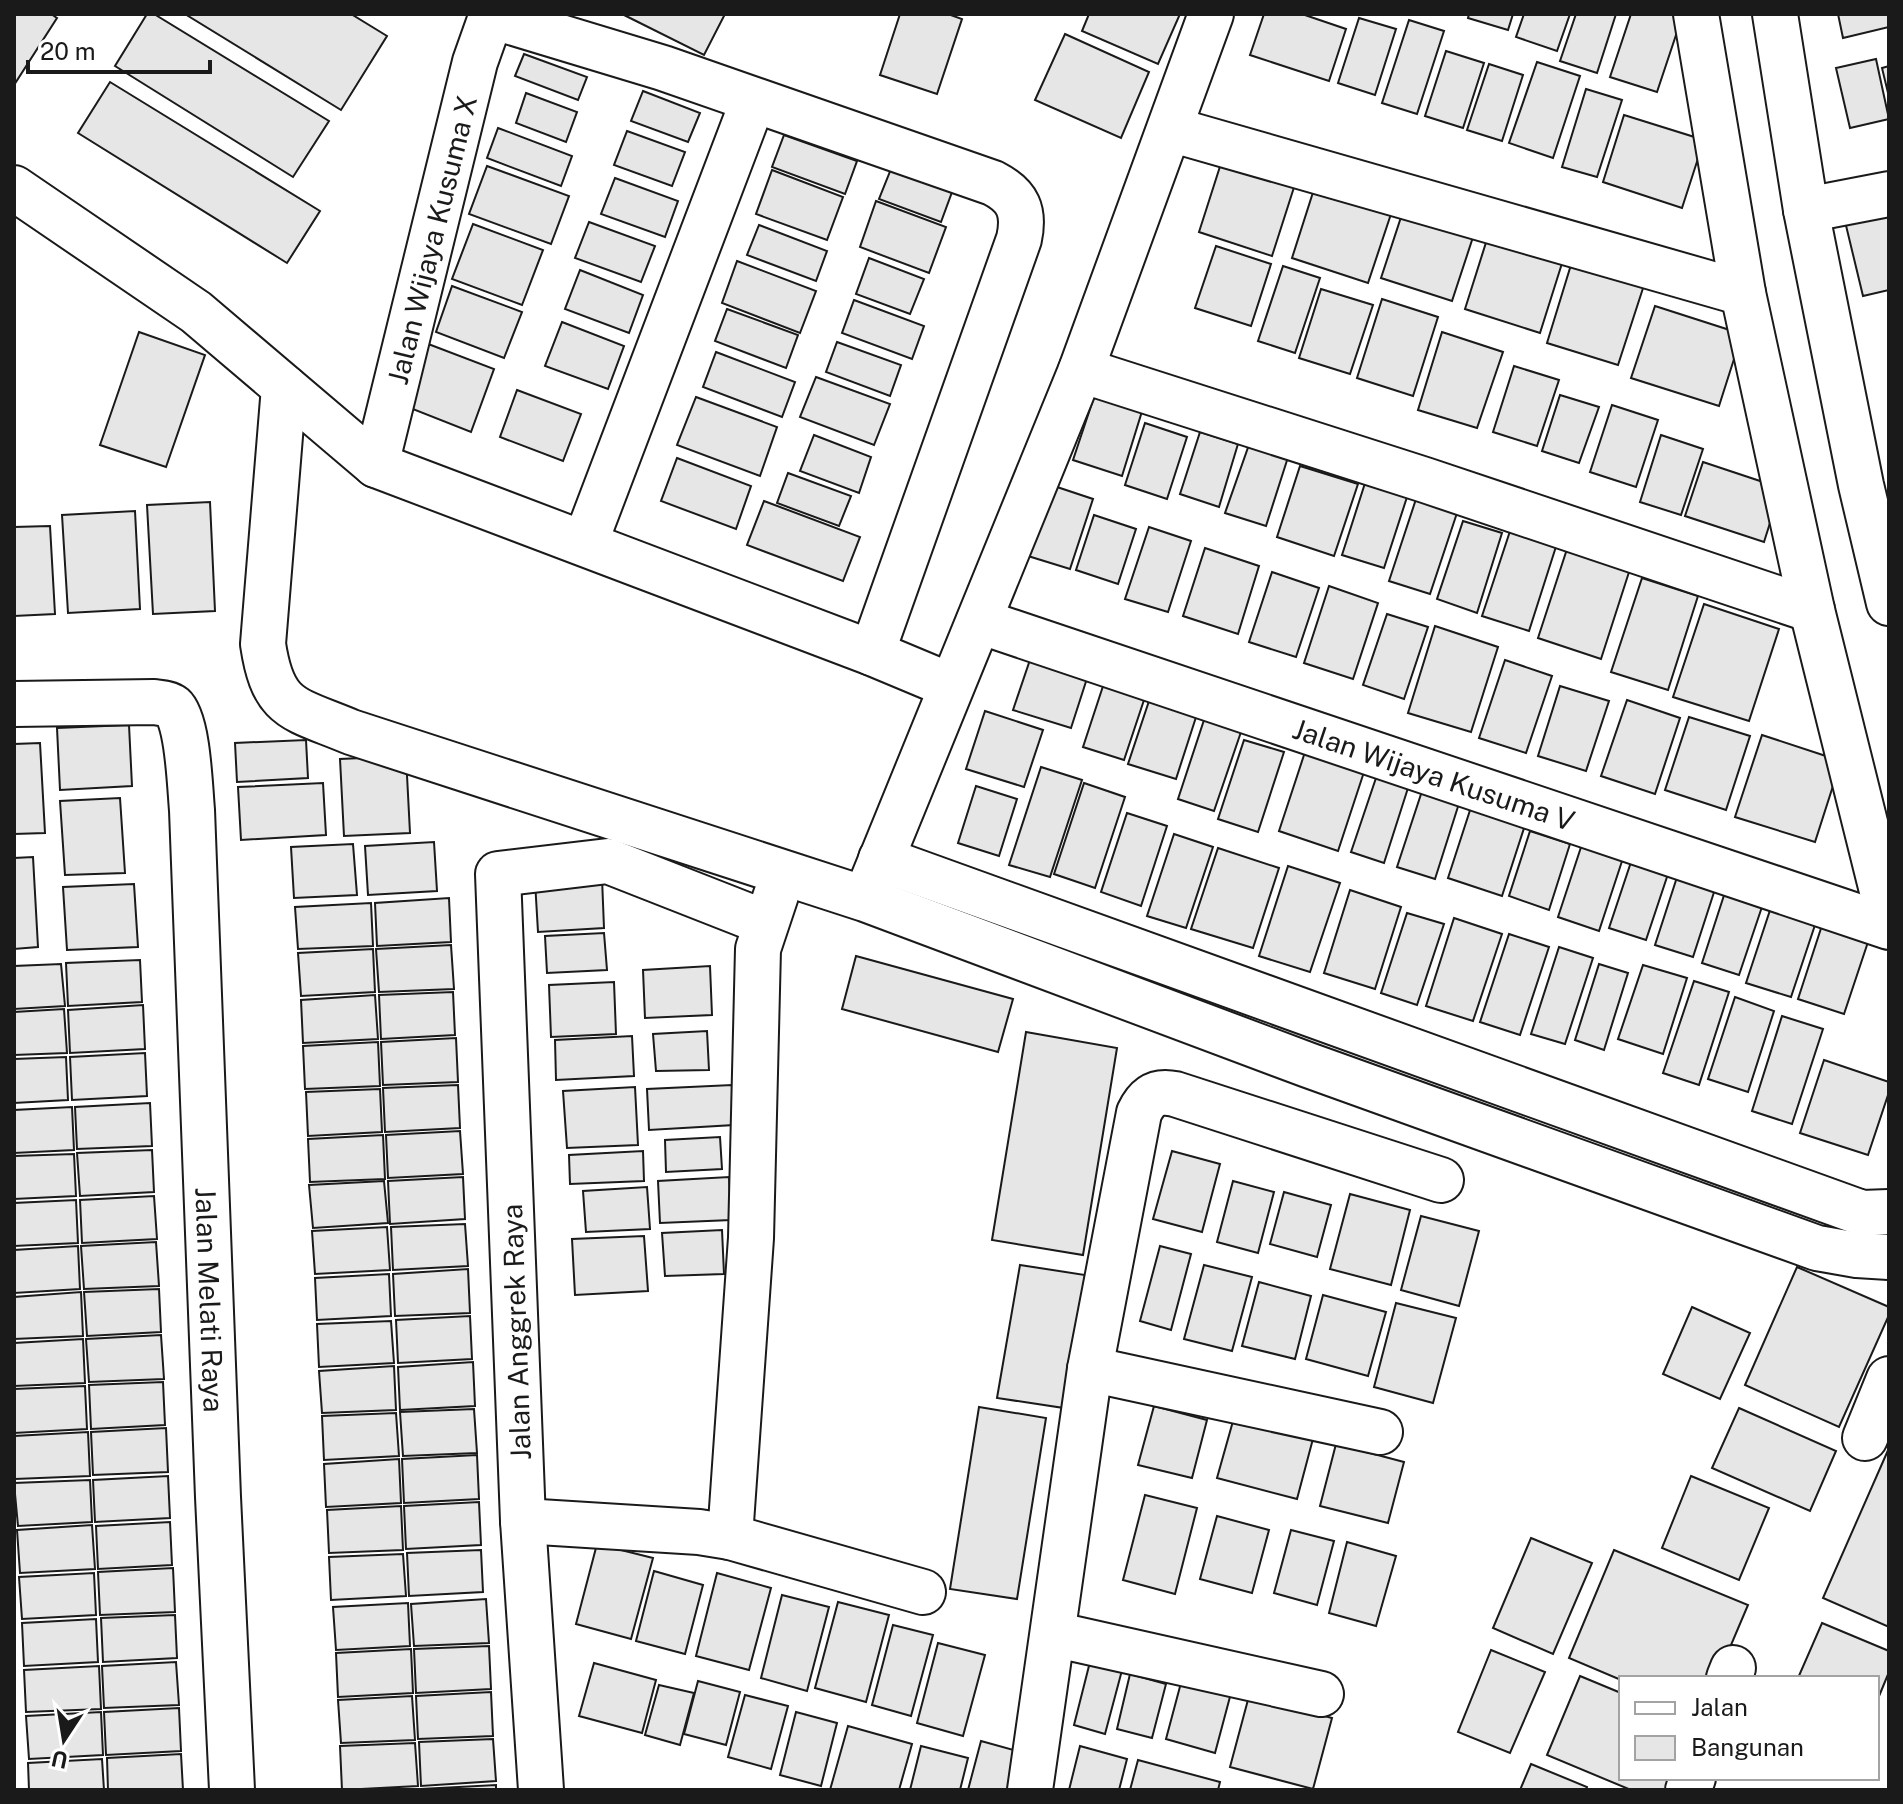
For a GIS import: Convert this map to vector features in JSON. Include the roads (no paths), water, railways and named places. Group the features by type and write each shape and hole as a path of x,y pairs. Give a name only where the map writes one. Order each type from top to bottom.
{"street":[{"path":"865,899 1081,370 1211,14"},
{"path":"1696,14 1743,293 1812,610 1889,919"},
{"path":"1775,14 1806,210 1875,482 1889,603"},
{"path":"492,15 663,68 993,183 1009,192 1020,206 1023,223 1019,239 872,653"},
{"name":"Jalan Wijaya Kusuma X","path":"376,465 475,62 492,15"},
{"path":"585,543 753,101"},
{"path":"1170,129 1743,293"},
{"path":"14,188 196,312 376,465 872,653 951,686"},
{"path":"1806,210 1889,194"},
{"path":"1081,370 1425,480 1812,610"},
{"path":"284,387 263,644 267,672 276,693 287,705 351,732 865,899 1308,1065 1817,1248 1889,1257"},
{"name":"Jalan Wijaya Kusuma V","path":"979,621 1889,927"},
{"name":"Jalan Melati Raya","path":"14,704 154,702 175,709 183,731 192,810 232,1790"},
{"path":"881,859 1862,1213 1889,1212"},
{"name":"Jalan Anggrek Raya","path":"543,1790 523,1521 498,874 608,861 766,923"},
{"path":"730,1537 751,1238 758,949 785,872"},
{"path":"1030,1790 1090,1369 1139,1113 1152,1094 1175,1094 1441,1180"},
{"path":"1090,1369 1380,1432"},
{"path":"1865,1438 1889,1379"},
{"path":"523,1521 677,1530 730,1537 923,1592"},
{"path":"1053,1634 1321,1694"}]}
